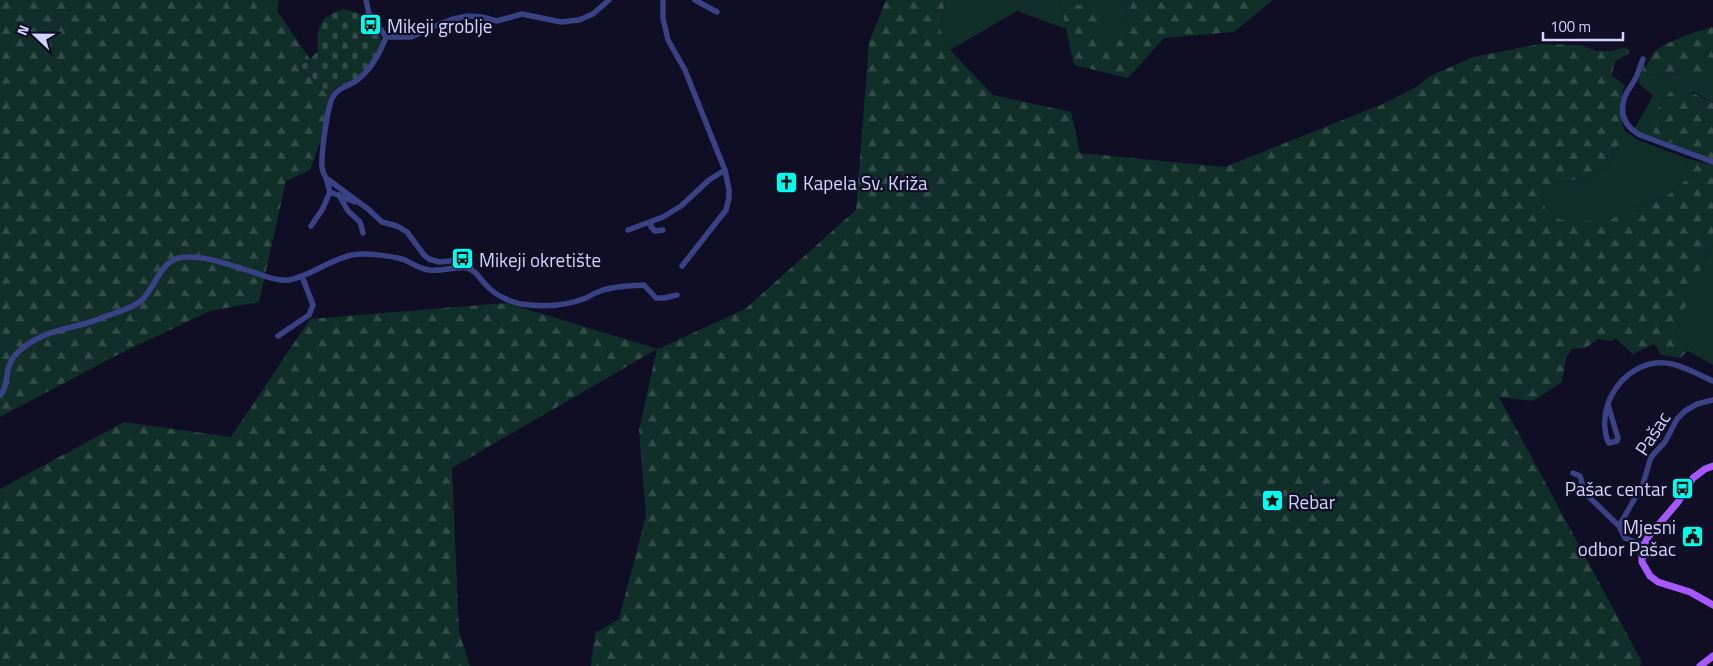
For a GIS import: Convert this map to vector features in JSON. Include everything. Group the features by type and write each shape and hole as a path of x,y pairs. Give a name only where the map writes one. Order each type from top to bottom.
{"main road":[{"path":"1713,466 1705,469 1693,478 1678,502 1648,537 1643,545 1642,562 1650,576 1658,582 1690,592 1713,605"},
{"path":"1700,666 1713,656"}],"street":[{"path":"366,0 369,14 386,37"},
{"path":"386,37 411,37 442,23 468,16 498,21 522,14 561,22 579,20 593,14 609,0"},
{"path":"663,0 663,18 668,40 685,70 725,170 729,198 726,210 682,266"},
{"path":"695,0 717,12"},
{"path":"311,226 322,210 330,192 323,172 322,157 332,98 340,89 349,86 366,73 378,56 386,37"},
{"path":"1643,59 1634,82 1624,98 1623,111 1625,122 1629,129 1640,135 1713,162"},
{"path":"628,230 652,223 681,206 708,180 725,170"},
{"path":"326,178 359,202 382,222 398,226 407,232 429,259 439,262 460,260 467,264 468,268 500,296 516,303 552,307 584,298 603,290 644,285 656,298 677,295"},
{"path":"330,192 353,202 359,202"},
{"path":"340,195 348,211 360,222 363,233"},
{"path":"652,223 651,227 655,231 663,230"},
{"path":"0,396 5,389 7,370 11,360 19,351 49,333 87,323 134,306 143,299 164,267 174,259 185,257 208,259 272,278 287,280 302,276 337,259 361,254 404,260 419,268 429,270 468,268"},
{"path":"278,336 309,315 312,310 313,305 302,276"},
{"name":"Pašac","path":"1608,405 1618,438 1617,441 1609,443 1606,439 1604,419 1609,398 1627,376 1634,371 1666,363 1713,381"},
{"name":"Pašac","path":"1619,526 1643,484 1651,457 1665,442 1677,419 1685,411 1697,404 1713,400"},
{"path":"1574,473 1580,476 1584,491 1619,526 1625,538 1643,545"}],"green space":[{"path":"0,0 279,0 277,11 310,59 299,66 330,94 321,139 310,170 286,181 259,302 210,311 119,354 0,417"},
{"path":"886,0 945,0 940,30 950,50 993,95 1071,112 1080,153 1225,167 1383,104 1418,86 1430,76 1473,57 1540,44 1581,45 1596,51 1630,49 1628,54 1615,61 1612,76 1625,85 1620,108 1625,131 1608,167 1588,178 1554,183 1541,189 1546,211 1561,220 1601,221 1602,224 1636,206 1666,197 1692,175 1684,165 1689,159 1713,165 1713,244 1687,302 1676,335 1688,351 1680,358 1661,355 1654,344 1633,354 1615,338 1612,341 1599,339 1585,348 1572,349 1566,358 1562,382 1533,401 1499,397 1642,662 1640,666 591,666 595,633 619,619 646,515 639,430 657,349 452,468 459,631 470,666 0,666 0,489 124,422 231,437 310,319 506,303 658,349 745,309 856,210 869,42"},
{"path":"945,0 1120,0 1126,4 1129,33 1098,55 1060,1 1066,29 1017,11 950,50 940,30"},
{"path":"1120,0 1273,0 1234,32 1164,38 1128,78 1074,65 1060,1 1097,9 1098,54 1129,33 1126,4"},
{"path":"344,9 361,14 370,26 375,28 381,42 372,61 357,79 339,86 330,94 299,66 318,51 318,35 321,24 330,15"},
{"path":"1713,27 1713,58 1708,57 1702,72 1684,75 1648,74 1638,83 1645,62 1645,69 1652,56 1660,48 1682,37"},
{"path":"1709,56 1713,58 1713,103 1694,92 1668,94 1648,122 1657,138 1640,133 1634,129 1653,96 1638,83 1648,74 1684,75"},
{"path":"1679,86 1713,103 1713,159 1657,138 1648,122 1668,94"},
{"path":"1625,131 1638,140 1689,159 1684,165 1693,174 1666,197 1636,206 1602,225 1601,221 1561,221 1546,211 1541,189 1554,183 1588,178 1608,167"},
{"path":"1713,244 1713,365 1688,351 1676,335 1696,277"}],"place":[{"name":"Mikeji groblje","path":"371,25"},
{"name":"Kapela Sv. Križa","path":"787,182"},
{"name":"Mikeji okretište","path":"463,259"},
{"name":"Pašac centar","path":"1683,488"},
{"name":"Rebar","path":"1272,501"},
{"name":"Mjesni odbor Pašac","path":"1692,537"}]}
